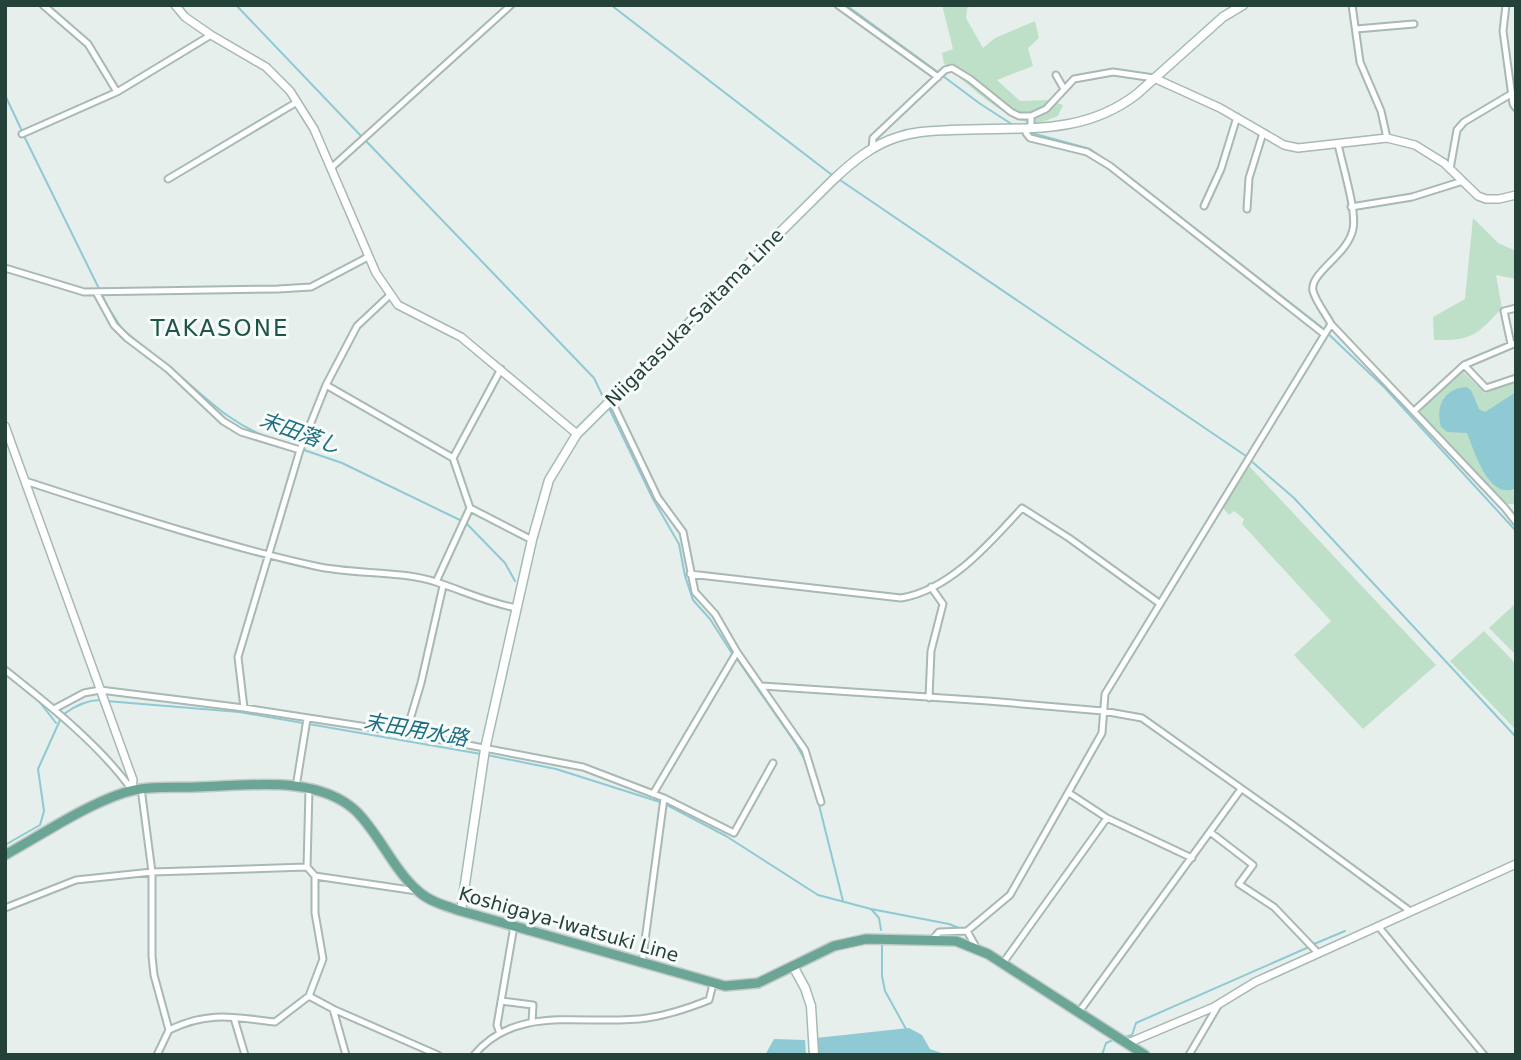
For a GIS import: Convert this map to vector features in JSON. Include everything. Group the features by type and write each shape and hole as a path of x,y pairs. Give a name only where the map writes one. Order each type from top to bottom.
{"main road":[{"name":"Niigatasuka-Saitama Line","path":"461,911 485,749 532,540 549,480 578,434 832,181 872,149 897,137 920,132 1063,127 1097,118 1126,103 1223,17 1243,5"},
{"name":"Koshigaya-Iwatsuki Line","path":"5,855 91,807 136,789 267,785 309,789 342,801 355,810 417,891 435,902 461,911 713,984 746,986 770,978 834,946 866,939 956,941 976,947 1003,963 1145,1055"},
{"path":"793,966 809,997 814,1055"}],"street":[{"path":"43,5 89,44 117,92"},
{"path":"175,5 185,17 211,35 266,67 298,102 314,129 368,257 390,295 404,310 461,337 578,434"},
{"path":"331,168 511,5"},
{"path":"838,5 938,77"},
{"path":"1352,5 1360,62 1381,111 1387,138"},
{"path":"1506,5 1503,31 1511,94 1516,108"},
{"path":"1356,29 1414,24"},
{"path":"22,134 117,92 211,35"},
{"path":"872,149 873,138 945,70 951,68 1019,116 1031,116 1046,109 1074,79 1112,72 1154,78 1237,117 1284,145 1298,148 1387,138 1415,145 1450,169 1478,196 1499,199 1516,195"},
{"path":"1056,75 1064,89"},
{"path":"1450,169 1457,130 1464,121 1511,94"},
{"path":"168,179 298,102"},
{"path":"1031,116 1031,125 1026,133 1030,138 1087,152 1110,166 1324,334"},
{"path":"1204,206 1221,169 1237,117"},
{"path":"1247,209 1249,178 1262,133"},
{"path":"1338,144 1354,227 1340,254 1315,277 1312,288 1331,324 1516,522"},
{"path":"1351,208 1412,197 1463,181"},
{"path":"5,268 84,292 307,288 368,257"},
{"path":"96,292 114,325 168,369 223,421 241,432 300,450"},
{"path":"244,708 238,657 300,450 326,385 357,326 390,295"},
{"path":"1414,411 1464,365 1514,343 1504,311 1516,308"},
{"path":"933,939 939,932 967,931 1010,895 1102,733 1105,694 1331,324"},
{"path":"1464,365 1486,388 1516,378"},
{"path":"453,458 501,369"},
{"path":"326,385 453,458 470,508 436,582"},
{"path":"609,401 615,408 659,498 683,532 695,592 715,614 737,652 805,750 821,802"},
{"path":"5,426 136,789 152,872 152,956 157,988 169,1030"},
{"path":"25,481 270,555 319,567 436,582 487,602 517,608"},
{"path":"470,508 532,540"},
{"path":"690,574 901,598 914,596 962,569 992,542 1022,508 1069,538 1159,603"},
{"path":"1505,508 1516,508"},
{"path":"406,733 421,683 443,586"},
{"path":"929,698 932,650 943,604 931,587"},
{"path":"653,794 737,652"},
{"path":"5,670 54,709 136,789"},
{"path":"761,686 1103,711 1142,718 1152,722 1410,911"},
{"path":"54,709 83,693 100,690 244,708 406,733 583,767 664,798 734,833 773,763"},
{"path":"296,787 307,719"},
{"path":"306,867 309,789"},
{"path":"1079,1012 1241,789"},
{"path":"1069,793 1107,818 1192,858"},
{"path":"642,963 664,798"},
{"path":"1003,963 1107,818"},
{"path":"1210,832 1253,865 1239,884 1274,907 1318,953"},
{"path":"1128,1043 1219,1004 1255,982 1516,864"},
{"path":"5,908 76,880 152,872 306,867 315,876 417,891"},
{"path":"157,1055 169,1030 189,1020 206,1016 275,1021 309,996 323,959 315,913 315,876"},
{"path":"499,1031 497,1025 514,926"},
{"path":"1378,926 1484,1055"},
{"path":"967,931 976,947"},
{"path":"474,1055 484,1042 499,1031 531,1022 645,1018 665,1014 709,1000 713,984"},
{"path":"309,996 438,1055"},
{"path":"501,1001 533,1005 531,1022"},
{"path":"1189,1055 1219,1004"},
{"path":"333,1009 346,1055"},
{"path":"234,1018 245,1055"}],"green space":[{"path":"942,5 971,5 967,9 966,18 983,48 995,38 1035,21 1039,38 1028,48 1033,66 997,80 1020,101 1047,100 1063,105 1058,116 1037,123 1015,118 988,101 944,64 942,53 953,49"},
{"path":"1473,218 1498,243 1516,251 1516,279 1496,275 1502,308 1480,330 1457,339 1434,340 1433,317 1465,299"},
{"path":"1462,371 1485,393 1516,382 1516,504 1505,504 1421,413 1420,410"},
{"path":"1249,466 1436,665 1363,729 1294,655 1331,621 1242,524 1244,519 1234,511 1229,515 1223,508"},
{"path":"1516,603 1516,655 1489,628"},
{"path":"1484,631 1516,664 1516,730 1450,661"}],"water":[{"path":"1466,387 1471,390 1479,409 1485,412 1516,392 1516,488 1498,488 1490,481 1478,462 1467,433 1447,432 1441,427 1439,412 1443,400 1452,391"},
{"path":"909,1028 922,1035 930,1049 947,1055 818,1055 816,1038"},
{"path":"774,1039 805,1040 806,1055 765,1055"}],"waterway":[{"path":"236,5 362,137"},
{"path":"611,5 832,175"},
{"path":"846,5 939,73"},
{"path":"943,76 1013,125"},
{"name":"末田落し","path":"5,95 22,131"},
{"path":"1028,132 1090,149 1320,326 1384,387 1516,531"},
{"name":"末田落し","path":"24,136 108,307 122,329 159,359"},
{"path":"366,141 594,378 605,401"},
{"path":"840,180 1246,456"},
{"name":"末田落し","path":"172,369 230,417 272,439"},
{"path":"608,406 653,499 679,544 693,600 710,619 733,655"},
{"name":"末田落し","path":"304,450 342,463 462,521"},
{"path":"1250,460 1294,498 1516,737"},
{"name":"末田落し","path":"466,523 505,563 515,581"},
{"path":"737,659 806,762"},
{"path":"5,674 23,688"},
{"path":"38,700 56,723"},
{"name":"末田用水路","path":"64,714 81,704 100,700"},
{"name":"末田用水路","path":"106,701 239,712 481,754"},
{"name":"末田用水路","path":"5,845 40,825 44,811 38,769 61,718"},
{"name":"末田用水路","path":"487,755 556,769 660,802"},
{"path":"817,797 843,901"},
{"name":"末田用水路","path":"665,804 726,836 818,895 871,909 879,918 881,930"},
{"path":"871,909 959,928"},
{"path":"1314,944 1345,931"},
{"path":"882,942 885,991 906,1029"},
{"path":"1125,1037 1132,1035 1136,1023 1309,947"},
{"path":"1102,1055 1106,1043 1113,1040"}],"district":[{"name":"TAKASONE","path":"220,328"}]}
